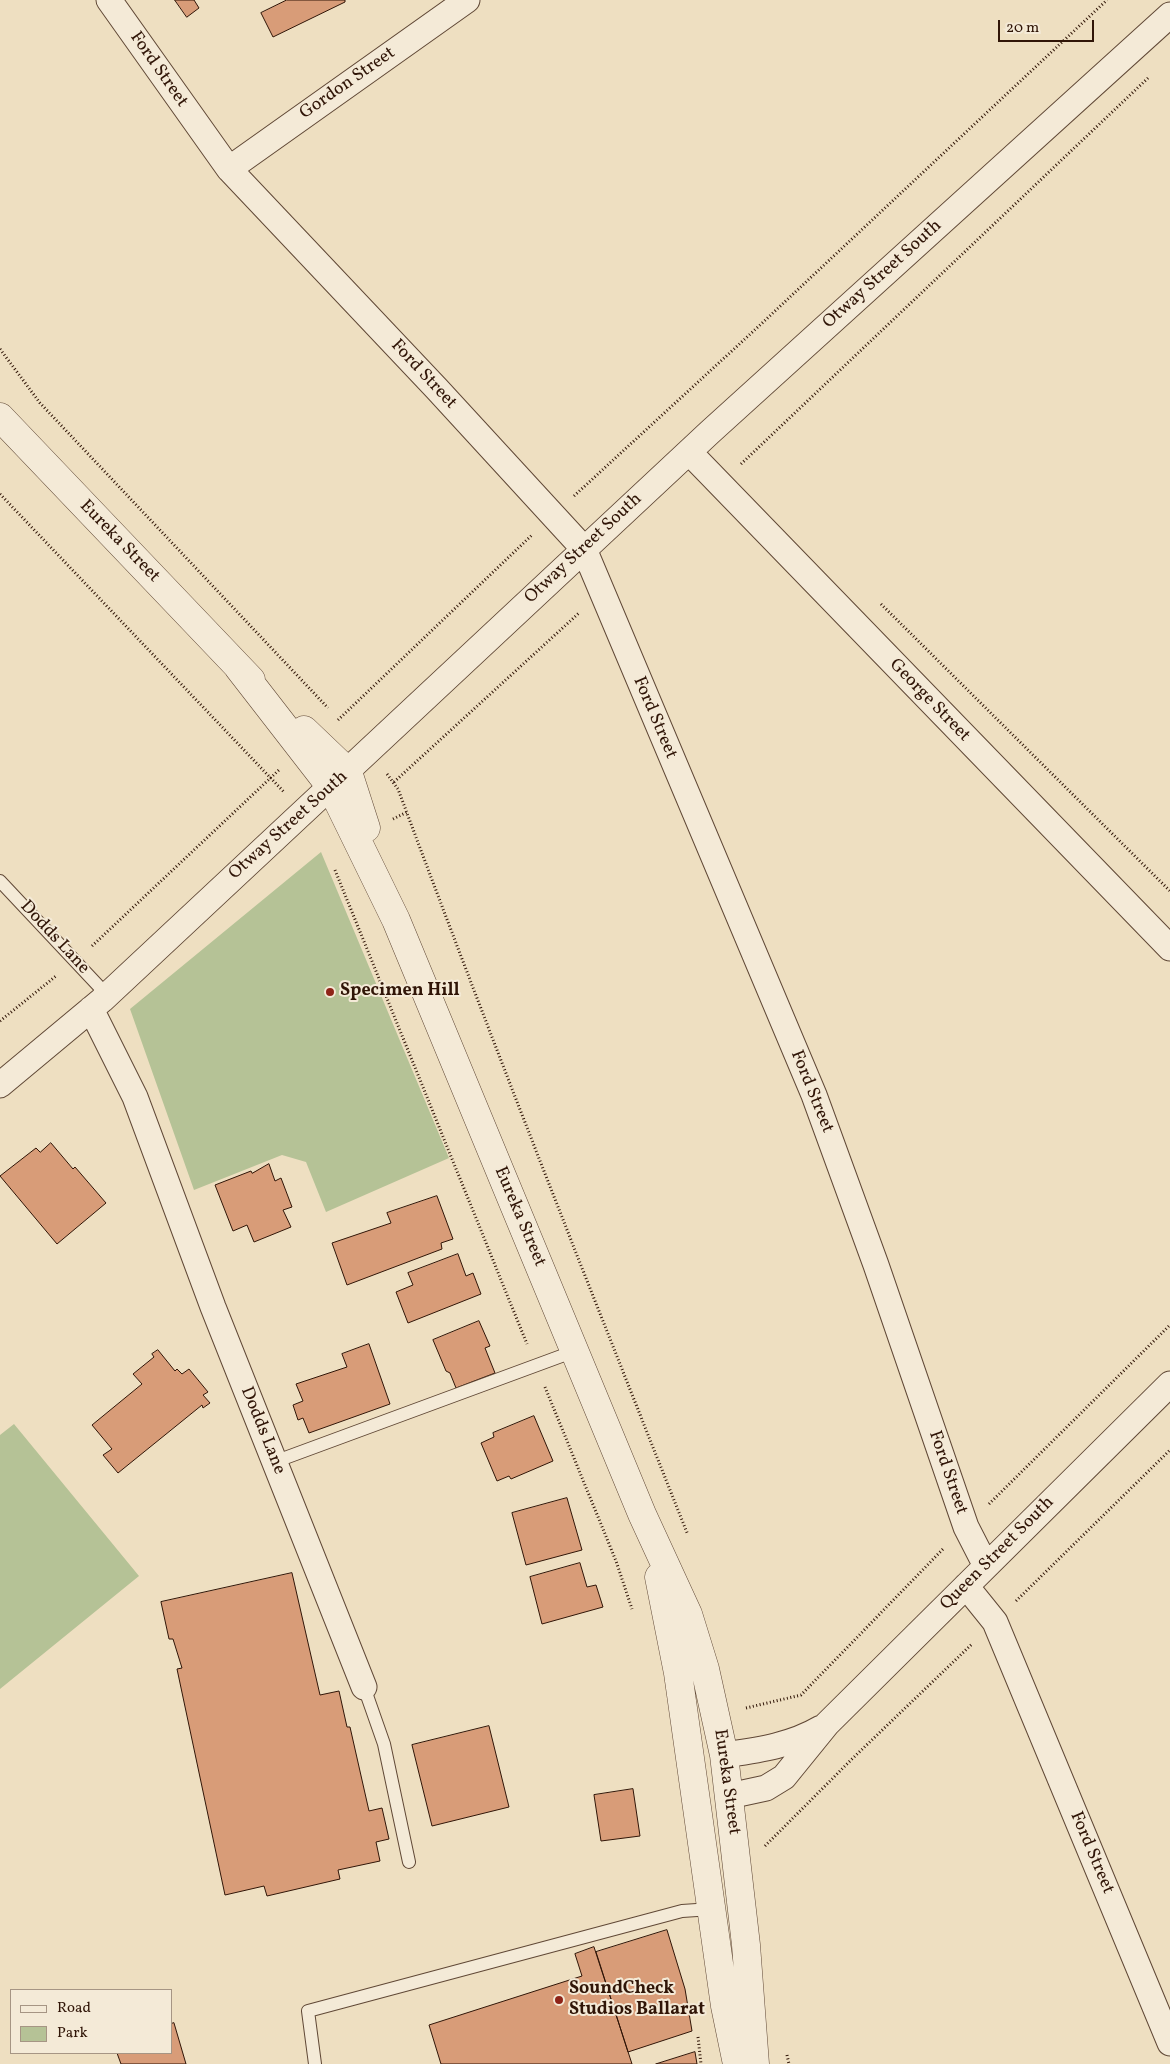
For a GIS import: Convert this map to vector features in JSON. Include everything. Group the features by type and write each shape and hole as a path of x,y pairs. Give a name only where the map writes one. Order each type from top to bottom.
{"street":[{"name":"Ford Street","path":"109,0 229,169 584,549 814,1096 876,1265 966,1528 986,1566"},
{"name":"Gordon Street","path":"229,169 467,0"},
{"name":"Otway Street South","path":"0,1084 99,1002 710,432 1170,14"},
{"name":"Eureka Street","path":"0,417 238,667 339,780 642,1514 688,1614 699,1647 724,1755 750,1982 755,2064"},
{"name":"George Street","path":"689,452 1170,948"},
{"name":"Dodds Lane","path":"99,1002 213,1307 364,1687"},
{"name":"Queen Street South","path":"729,1796 766,1788 784,1777 827,1724 1170,1384"},
{"name":"Eureka Street","path":"642,1514 653,1549 674,1649 698,1801 725,2006 737,2064"},
{"name":"Ford Street","path":"966,1586 995,1622 1170,2043"},
{"name":"Queen Street South","path":"724,1755 785,1744 800,1739 827,1724"},
{"path":"698,1801 724,1755"},
{"path":"698,1801 729,1796"}],"lane":[{"name":"Dodds Lane","path":"0,881 76,960 99,1002"},
{"path":"274,1462 575,1351"},
{"name":"Dodds Lane","path":"364,1687 384,1744 409,1862"},
{"path":"315,2064 308,2011 682,1911 712,1909"}],"path":[{"path":"334,724 553,515 1107,0"},
{"path":"740,465 1148,77"},
{"path":"0,349 40,403 344,725"},
{"path":"710,432 747,472"},
{"path":"0,494 288,797"},
{"path":"394,782 601,593"},
{"path":"874,598 1170,891"},
{"path":"0,1021 76,960 280,768"},
{"path":"382,769 394,782 407,812 463,965 534,1148 691,1543"},
{"path":"391,820 407,812"},
{"path":"716,1715 801,1695 1170,1325"},
{"path":"760,1840 761,1850 1170,1450"}],"green space":[{"path":"321,852 449,1158 326,1212 306,1162 282,1155 194,1190 130,1009"},
{"path":"14,1424 139,1576 0,1689 0,1435"}],"building":[{"path":"175,0 194,0 199,8 187,17"},
{"path":"287,0 345,0 345,2 273,37 261,13"},
{"path":"51,1143 106,1203 57,1244 0,1176 36,1148 40,1152"},
{"path":"269,1164 275,1181 281,1178 292,1207 283,1210 291,1227 254,1242 247,1225 233,1231 215,1185 251,1171 252,1173"},
{"path":"437,1196 453,1239 441,1243 442,1249 347,1285 332,1243 391,1223 387,1213"},
{"path":"458,1254 466,1276 473,1273 481,1294 408,1323 396,1292 413,1285 408,1273"},
{"path":"479,1321 490,1346 485,1348 495,1373 456,1388 450,1373 446,1371 433,1340"},
{"path":"369,1344 390,1404 309,1433 303,1418 298,1420 293,1405 303,1401 296,1384 347,1367 342,1354"},
{"path":"158,1350 175,1371 177,1369 182,1374 189,1369 208,1392 203,1395 210,1403 203,1408 202,1405 118,1473 103,1455 112,1449 92,1425 142,1384 133,1374 154,1357 152,1354"},
{"path":"534,1416 553,1461 511,1479 509,1476 497,1481 481,1443 494,1437 493,1433"},
{"path":"567,1498 582,1550 526,1565 512,1513"},
{"path":"580,1563 587,1587 596,1585 603,1607 542,1624 530,1577"},
{"path":"292,1573 320,1695 339,1691 347,1727 350,1727 369,1811 382,1808 389,1839 376,1842 380,1861 338,1870 340,1879 267,1896 264,1886 225,1895 177,1669 182,1668 173,1639 169,1639 161,1602"},
{"path":"489,1726 509,1807 432,1826 412,1745"},
{"path":"633,1789 640,1836 601,1841 594,1795"},
{"path":"667,1930 685,1989 692,2031 628,2052 596,1952"},
{"name":"SoundCheck Studios Ballarat","path":"594,1947 632,2064 441,2064 429,2025 582,1976 575,1954"},
{"path":"174,2023 186,2064 121,2064 117,2054 172,2054 172,2024"},
{"name":"SoundCheck Studios Ballarat","path":"695,2052 697,2064 656,2064"}],"place":[{"name":"Specimen Hill","path":"330,992"},
{"name":"SoundCheck Studios Ballarat","path":"559,2000"}]}
